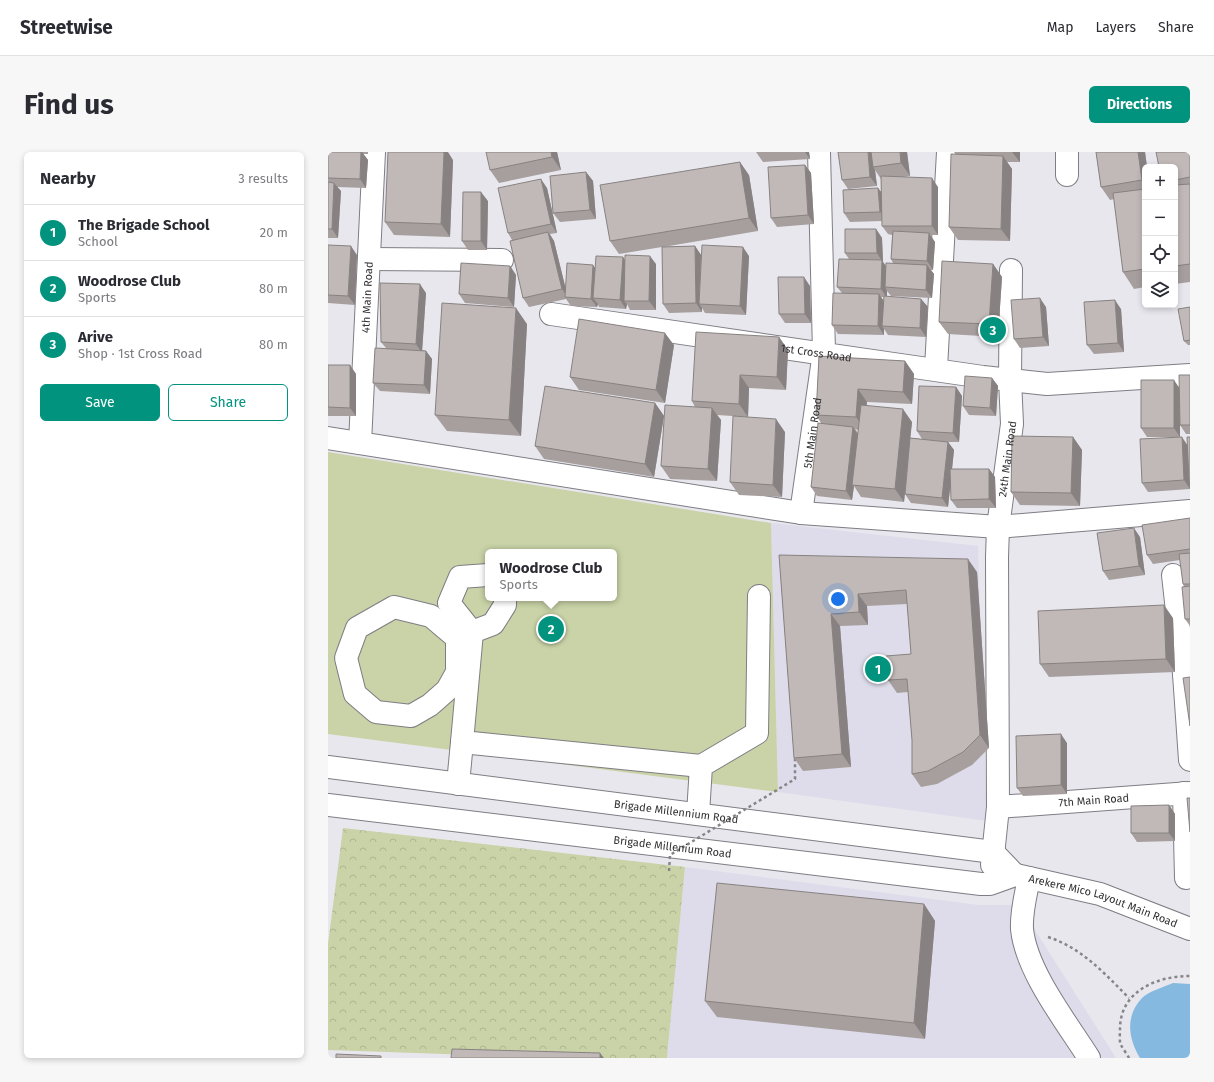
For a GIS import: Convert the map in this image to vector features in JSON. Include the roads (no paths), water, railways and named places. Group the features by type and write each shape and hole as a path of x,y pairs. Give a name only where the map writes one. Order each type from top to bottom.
{"street":[{"name":"4th Main Road","path":"360,443 374,152"},
{"name":"5th Main Road","path":"801,513 824,352 818,152"},
{"path":"936,368 948,152"},
{"path":"1067,152 1067,175"},
{"path":"369,259 502,260"},
{"name":"24th Main Road","path":"990,884 998,807 998,526 1012,424 1010,379 1011,270"},
{"name":"1st Cross Road","path":"551,314 936,368 983,377 1010,379"},
{"path":"1010,379 1047,384 1190,375"},
{"path":"328,438 801,513 998,526 1190,511"},
{"path":"472,632 449,603 460,577 485,575"},
{"path":"1173,575 1187,673 1190,760"},
{"path":"462,742 701,766 757,733 759,596"},
{"path":"472,632 493,624 505,605 505,601"},
{"path":"458,784 462,742 463,673 457,638 431,616 394,607 358,628 346,658 356,694 376,712 410,716 430,706 448,690 463,673 472,632"},
{"path":"698,814 701,766"},
{"name":"Brigade Millennium Road","path":"328,767 993,852"},
{"path":"1186,878 1187,793"},
{"name":"7th Main Road","path":"998,807 1187,793"},
{"name":"Brigade Millenium Road","path":"328,805 990,884 1022,876"},
{"path":"993,852 1022,876 1022,929 1027,952 1043,987 1090,1058"},
{"name":"Arekere Mico Layout Main Road","path":"1022,876 1100,894 1190,929"}],"water":[{"path":"1173,983 1190,984 1190,1058 1140,1058 1131,1035 1130,1027 1133,1012 1142,998 1153,991"}],"place":[{"name":"Arive","path":"993,330"},
{"name":"Woodrose Club","path":"551,629"},
{"name":"The Brigade School","path":"878,669"}]}
